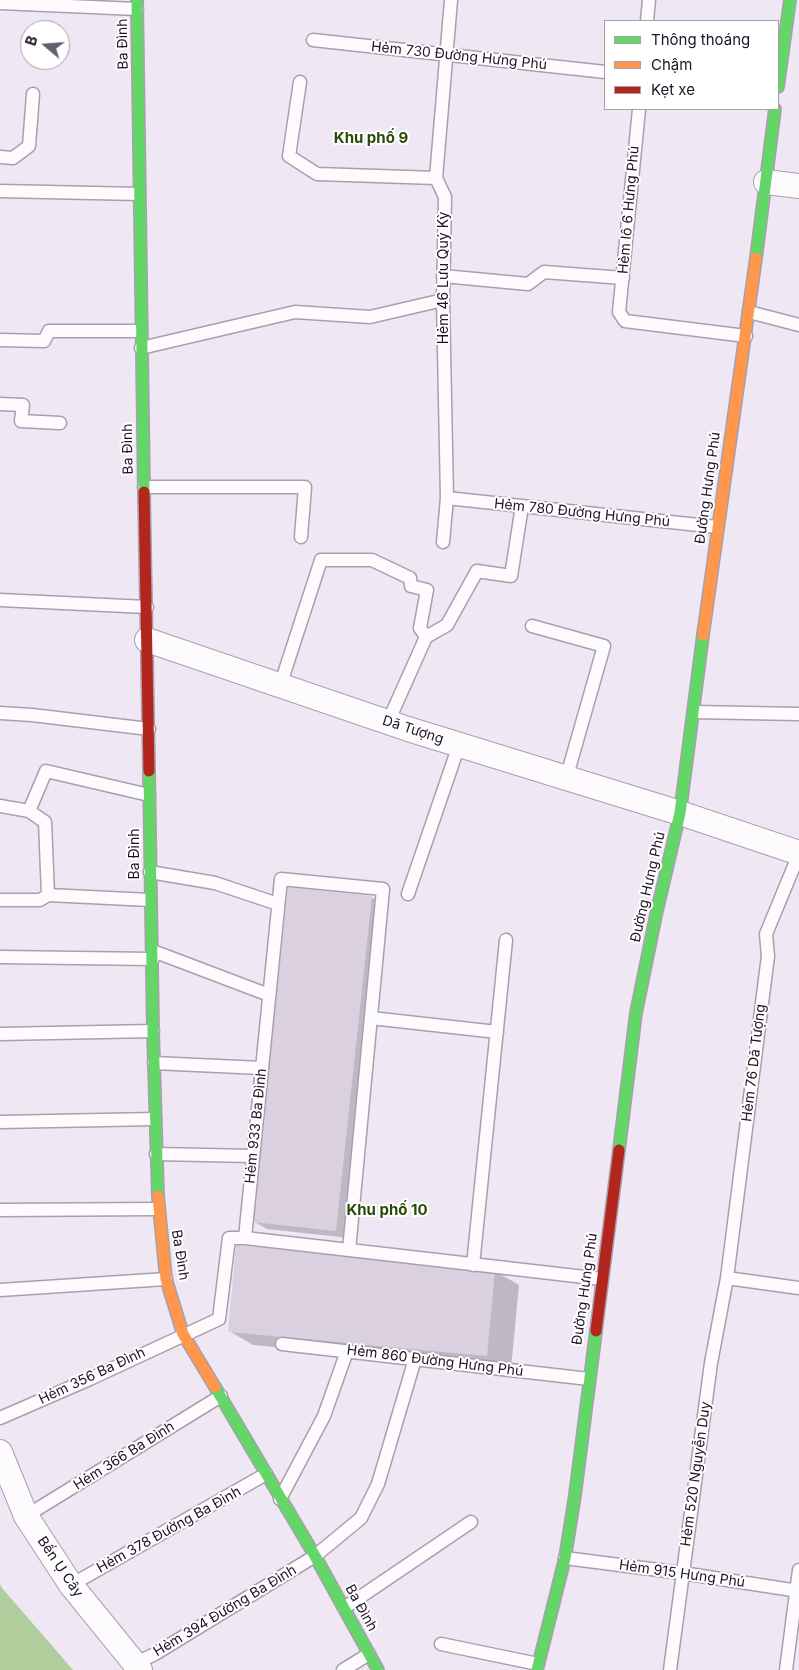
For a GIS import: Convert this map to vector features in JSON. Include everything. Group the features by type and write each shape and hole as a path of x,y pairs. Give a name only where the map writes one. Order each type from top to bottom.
{"street":[{"path":"779,82 794,15 790,0"},
{"name":"Ba Đình","path":"137,4 141,348 148,640 150,900 153,955 158,1209 166,1279 184,1334 315,1556 378,1670"},
{"name":"Đường Hưng Phú","path":"537,1667 565,1558 575,1495 588,1379 636,1013 656,915 680,814 717,527 746,336 775,110"},
{"path":"766,182 799,186"},
{"name":"Dã Tượng","path":"148,640 388,722 799,853"},
{"name":"Bến Ụ Cây","path":"0,1452 26,1516 71,1585 137,1667"}],"lane":[{"name":"Hẻm 46 Lưu Quý Kỳ","path":"443,542 447,498 443,300 445,197 436,178 448,55 451,0"},
{"path":"648,20 650,0"},
{"path":"0,4 137,4"},
{"name":"Hẻm 730 Đường Hưng Phú","path":"313,40 604,72"},
{"path":"300,82 289,156 317,174 436,178"},
{"path":"0,157 13,158 28,146 33,94"},
{"name":"Hẻm lô 6 Hưng Phú","path":"639,110 619,312 625,321 746,336"},
{"path":"0,191 139,194"},
{"path":"443,276 528,284 544,272 623,278"},
{"path":"141,348 294,312 370,317 443,300"},
{"path":"749,312 799,325"},
{"path":"0,340 44,341 48,330 141,331"},
{"path":"0,404 22,405 21,421 60,423"},
{"path":"144,488 305,487 301,537"},
{"name":"Hẻm 780 Đường Hưng Phú","path":"447,498 717,527"},
{"path":"388,722 426,637 447,625 477,571 510,576 522,506"},
{"path":"280,686 321,560 372,560 410,578 411,586 427,590 420,628 426,637"},
{"path":"0,600 147,607"},
{"path":"532,626 604,646 566,779"},
{"path":"694,712 799,714"},
{"path":"0,713 32,715 149,730"},
{"path":"408,894 459,745"},
{"path":"29,811 46,771 149,794"},
{"path":"0,806 29,811 45,822 48,895"},
{"name":"Hẻm 76 Dã Tượng","path":"726,1278 768,956 766,934 799,853"},
{"path":"150,872 215,884 278,904"},
{"name":"Hẻm 933 Ba Đình","path":"245,1238 281,880 383,889 371,1018"},
{"path":"0,900 40,900 48,895 150,900"},
{"path":"473,1265 506,940"},
{"path":"0,957 153,955 269,995"},
{"path":"349,1250 371,1018 497,1032"},
{"path":"0,1034 153,1031"},
{"path":"154,1063 262,1068"},
{"path":"0,1122 155,1119"},
{"path":"156,1154 253,1156"},
{"path":"0,1210 158,1209"},
{"path":"184,1334 219,1319 229,1238 245,1238 602,1279"},
{"path":"726,1278 799,1288"},
{"name":"Hẻm 520 Nguyễn Duy","path":"670,1670 711,1363 726,1278"},
{"path":"0,1290 166,1279"},
{"name":"Hẻm 356 Ba Đình","path":"0,1418 92,1378 184,1334"},
{"name":"Hẻm 860 Đường Hưng Phú","path":"282,1344 588,1379"},
{"path":"280,1499 324,1416 347,1351"},
{"name":"Hẻm 394 Đường Ba Đình","path":"137,1667 155,1654 315,1556 361,1518 378,1484 415,1359"},
{"name":"Hẻm 366 Ba Đình","path":"26,1516 221,1396"},
{"name":"Hẻm 378 Đường Ba Đình","path":"71,1585 266,1474"},
{"path":"344,1608 471,1522"},
{"name":"Hẻm 915 Hưng Phú","path":"565,1558 682,1573 798,1591"},
{"path":"786,1670 798,1591 799,1570"},
{"path":"441,1644 537,1667"},
{"path":"342,1670 369,1654"}],"shaded area":[{"path":"0,1584 2,1588 73,1670 0,1670"}],"building":[{"path":"288,887 372,896 336,1231 252,1222"},
{"path":"236,1245 495,1270 487,1356 228,1332"}],"traffic: fast":[{"path":"137,0 144,492"},
{"path":"779,80 790,0"},
{"path":"756,258 775,110"},
{"path":"619,1150 636,1013 656,915 680,813 703,635"},
{"path":"149,771 153,1031 158,1196"},
{"path":"537,1670 565,1558 596,1331"},
{"path":"215,1387 315,1556 378,1670"}],"traffic: slow":[{"path":"703,635 756,258"},
{"path":"158,1196 166,1279 183,1334 215,1387"}],"traffic: jam":[{"path":"144,492 149,771"},
{"path":"596,1331 619,1150"}],"district":[{"name":"Khu phố 9","path":"371,138"},
{"name":"Khu phố 10","path":"387,1210"}]}
